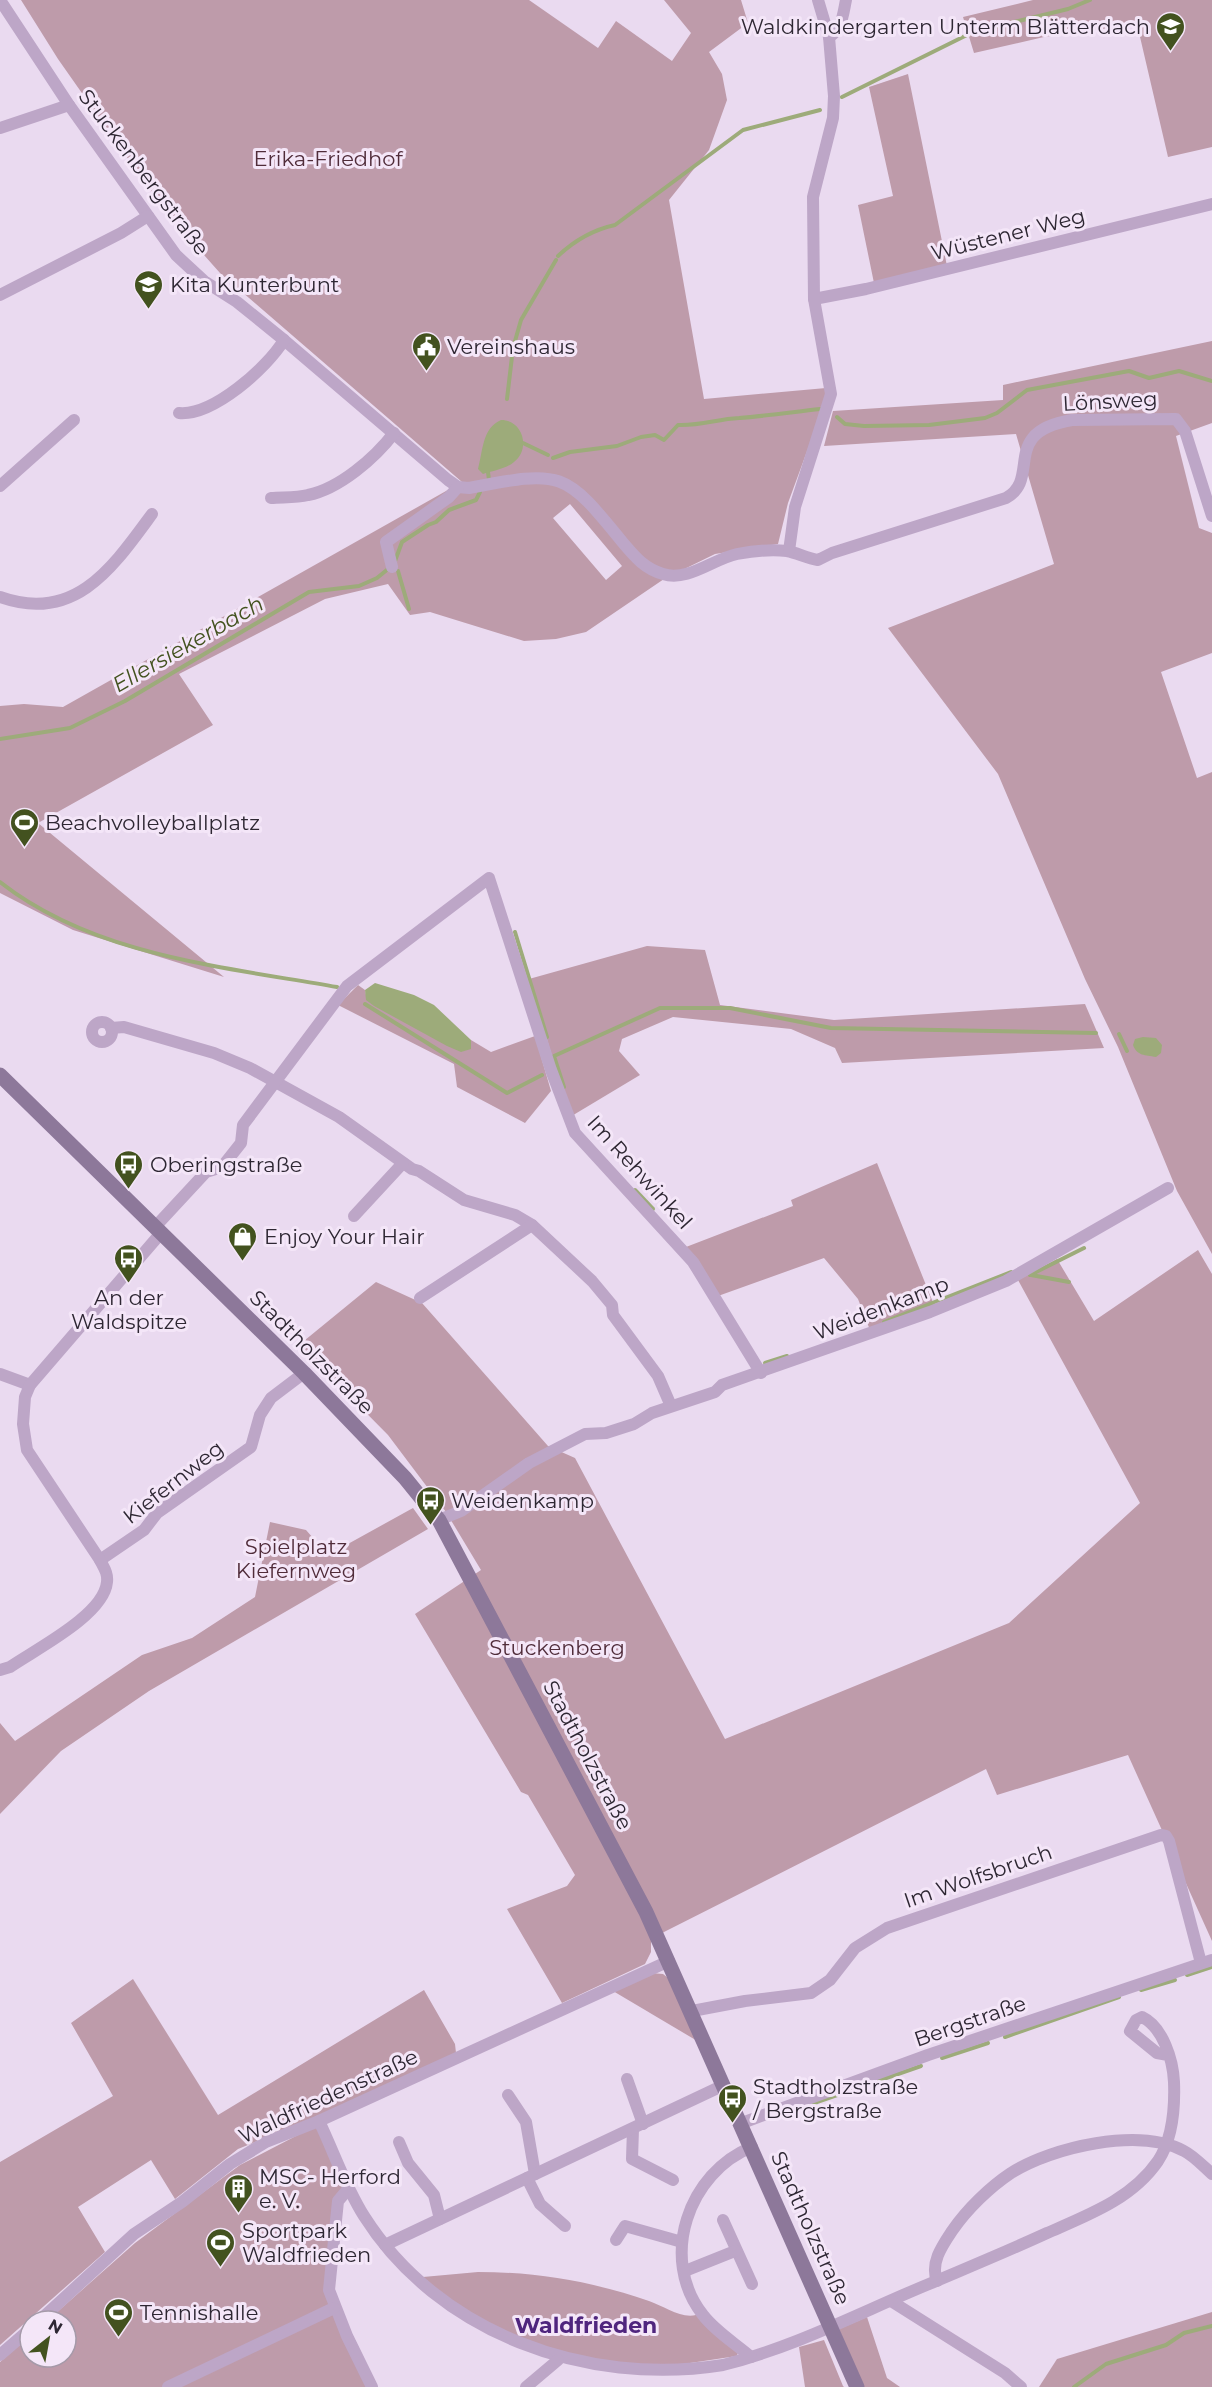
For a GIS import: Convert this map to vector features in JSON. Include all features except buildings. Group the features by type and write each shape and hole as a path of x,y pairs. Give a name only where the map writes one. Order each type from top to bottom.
{"street":[{"name":"Stuckenbergstraße","path":"0,0 69,105 176,255 192,271 237,302 284,340 458,487"},
{"path":"392,567 386,542 458,487 469,488 537,477 567,483 590,501 643,565 665,575 684,574 735,555 768,550 789,551 795,507 831,394 814,298 813,196 833,118 834,96 829,37 818,0"},
{"path":"829,37 835,34 841,23 846,0"},
{"path":"0,128 69,105"},
{"name":"Wüstener Weg","path":"814,298 866,289 1212,204"},
{"path":"0,295 121,234 148,216"},
{"path":"179,413 188,414 218,402 269,361 284,340"},
{"name":"Lönsweg","path":"789,551 818,560 1015,493 1026,447 1032,435 1056,423 1072,420 1176,419 1185,431 1212,516"},
{"path":"0,486 74,420"},
{"path":"271,498 310,495 332,486 386,444 394,433"},
{"path":"0,597 20,603 44,606 75,596 112,566 131,546 152,514"},
{"name":"Im Rehwinkel","path":"275,1081 347,986 489,878 571,1126 693,1262 761,1373"},
{"path":"111,1028 124,1027 214,1053 275,1081 366,1133 372,1141 403,1163 464,1200 515,1215 532,1225 609,1301 613,1315 658,1376 671,1406"},
{"name":"Stadtholzstraße","path":"0,1075 304,1373 405,1478 439,1520 646,1912 832,2326 857,2387"},
{"path":"0,1670 10,1667 92,1611 103,1596 108,1581 100,1560 27,1450 22,1424 25,1397 30,1384 206,1172 222,1167 241,1143 243,1125 275,1081"},
{"path":"354,1215 403,1163"},
{"name":"Weidenkamp","path":"439,1520 461,1511 530,1462 577,1438 634,1424 652,1413 715,1392 722,1385 761,1373 1006,1281 1168,1188"},
{"path":"420,1298 532,1225"},
{"name":"Kiefernweg","path":"100,1560 144,1530 157,1513 251,1447 260,1415 270,1398 304,1373"},
{"path":"0,1374 30,1384"},
{"name":"Im Wolfsbruch","path":"692,2011 745,2001 811,1993 830,1980 855,1948 887,1928 1161,1835 1167,1836 1169,1841 1206,1961"},
{"name":"Waldfriedenstraße","path":"52,2309 134,2234 182,2202 230,2164 266,2142 319,2121 669,1961"},
{"name":"Bergstraße","path":"741,2123 928,2055 1206,1961"},
{"path":"319,2121 363,2214 386,2245 434,2296 467,2321 503,2341 558,2360 624,2373 657,2374 712,2367 751,2357 986,2262 1120,2198 1142,2180 1159,2160 1166,2144 1173,2117 1174,2094 1173,2072 1168,2055"},
{"path":"627,2079 638,2126 632,2159 673,2180"},
{"path":"386,2245 724,2085"},
{"path":"508,2095 526,2122 531,2176 540,2204 565,2226"},
{"path":"937,2281 934,2265 956,2226 972,2207 1012,2173 1059,2152 1092,2144 1141,2140 1166,2144 1184,2151 1212,2174"},
{"path":"399,2142 408,2163 434,2195 440,2219"},
{"path":"751,2357 702,2314 688,2286 682,2242 689,2211 704,2182 728,2158 752,2147"},
{"path":"349,2188 338,2201 329,2290 334,2308 372,2387"},
{"path":"723,2220 752,2284"},
{"path":"616,2240 625,2226 682,2242"},
{"path":"685,2271 735,2250"},
{"path":"891,2301 1005,2373 1021,2387"},
{"path":"168,2387 334,2308"},
{"path":"0,2355 18,2339"},
{"path":"526,2387 558,2360"}],"green space":[{"name":"Erika-Friedhof","path":"21,0 529,0 598,48 616,21 672,61 691,33 664,0 741,0 748,23 709,52 722,74 727,100 709,150 669,200 704,399 826,388 824,405 788,503 778,544 715,554 664,579 586,632 556,639 524,641 430,612 410,615 388,584 325,599 179,674 213,725 38,823 224,977 73,930 0,893 0,706 24,704 63,707 462,482 220,273 164,210 58,59","holes":["570,504 622,566 606,580 553,518"]},
{"path":"1033,0 1212,0 1212,147 1168,157 1137,24 1044,37 974,53 963,17"},
{"path":"908,74 947,266 874,283 858,205 893,196 869,87"},
{"path":"1212,341 1212,423 1176,436 1199,528 1212,533 1212,653 1161,672 1197,778 1212,772 1212,1254 1177,1191 1118,1047 1085,979 998,774 888,628 1054,564 1016,434 824,446 833,411 1003,400 1003,385"},
{"path":"647,946 705,950 720,1005 834,1020 1085,1004 1104,1048 842,1063 835,1048 791,1029 673,1017 622,1039 619,1051 640,1075 570,1117 529,979"},
{"path":"358,985 365,990 367,1000 471,1049 471,1040 491,1052 535,1036 551,1091 525,1123 457,1087 454,1064 338,1005"},
{"path":"877,1163 934,1305 870,1330 858,1299 824,1258 718,1296 686,1247 793,1206 791,1200"},
{"name":"Stuckenberg","path":"1198,1250 1212,1274 1212,1941 1128,1755 997,1795 986,1769 664,1932 651,1940 651,1952 645,1964 562,2003 507,1909 567,1886 575,1875 528,1795 521,1792 415,1614 481,1570 446,1512 388,1435 299,1345 376,1282 422,1303 548,1446 575,1458 725,1739 1009,1623 1140,1503 1018,1280 1057,1259 1094,1321"},
{"name":"Spielplatz Kiefernweg","path":"413,1508 428,1529 149,1691 61,1751 0,1814 0,1723 15,1741 142,1655 192,1638 255,1597 270,1522 306,1530 328,1555"},
{"path":"651,1973 663,1974 672,1981 699,2042 613,1991"},
{"path":"133,1979 218,2115 424,1990 455,2044 456,2053 314,2118 238,2149 175,2199 151,2160 78,2207 105,2252 41,2309 18,2309 18,2329 0,2345 0,2162 113,2096 71,2023"},
{"name":"Sportpark Waldfrieden","path":"319,2124 344,2183 332,2291 377,2387 0,2387 0,2362 18,2346 18,2369 78,2369 78,2309 61,2309 135,2243 240,2165"},
{"path":"478,2272 544,2276 586,2283 649,2301 678,2314 696,2315 738,2352 737,2356 650,2369 537,2349 457,2307 423,2277"},
{"path":"1212,2312 1212,2387 1039,2387 1057,2359"},
{"path":"867,2317 887,2378 900,2387 863,2387 839,2329"},
{"path":"824,2340 844,2387 805,2387 799,2347"}],"shaded area":[{"path":"501,420 509,421 519,430 522,436 522,450 511,464 483,474 478,469 484,441 490,428"},
{"path":"375,983 414,995 434,1005 471,1040 471,1049 461,1052 447,1046 374,1006 366,1000 365,990"},
{"path":"1156,1038 1162,1045 1161,1053 1156,1057 1137,1051 1133,1045 1135,1039"}],"waterway":[{"path":"842,97 973,32 1068,9 1090,0"},
{"path":"558,256 584,236 615,225 743,130 820,110"},
{"path":"507,399 513,348 521,320 556,260"},
{"name":"Ellersiekerbach","path":"837,417 845,424 864,426 929,425 985,418 997,413 1027,390 1129,371 1149,378 1179,371 1212,381"},
{"name":"Ellersiekerbach","path":"553,458 570,452 617,446 641,437 655,435 664,440 678,425 820,409"},
{"path":"523,443 548,455"},
{"name":"Ellersiekerbach","path":"488,472 489,480"},
{"name":"Ellersiekerbach","path":"395,561 402,542 436,522 449,510 476,500 480,492"},
{"name":"Ellersiekerbach","path":"0,739 70,728 125,701 309,592 359,586 377,578 388,569"},
{"path":"398,571 409,609"},
{"path":"0,882 37,907 76,927 118,942 161,955 337,987"},
{"path":"515,932 547,1037"},
{"path":"365,1004 507,1093 542,1075"},
{"path":"564,1087 554,1056 660,1008 730,1008 831,1028 1096,1033"},
{"path":"1119,1034 1127,1051"},
{"path":"635,1190 653,1209"},
{"path":"1030,1275 1084,1248"},
{"path":"884,1322 1011,1272"},
{"path":"1031,1275 1069,1282"},
{"path":"765,1363 787,1356"},
{"path":"1187,1975 1212,1967"},
{"path":"1141,1990 1175,1980"},
{"path":"1005,2037 1119,1997"},
{"path":"942,2058 988,2043"},
{"path":"814,2103 921,2066"},
{"path":"1074,2387 1106,2364 1166,2345 1184,2333 1212,2326"}],"place":[{"name":"Waldkindergarten Unterm Blätterdach","path":"1171,52"},
{"name":"Kita Kunterbunt","path":"149,310"},
{"name":"Vereinshaus","path":"426,372"},
{"name":"Beachvolleyballplatz","path":"24,848"},
{"name":"Oberingstraße","path":"129,1190"},
{"name":"Enjoy Your Hair","path":"243,1262"},
{"name":"An der Waldspitze","path":"129,1284"},
{"name":"Weidenkamp","path":"430,1526"},
{"name":"Stadtholzstraße / Bergstraße","path":"732,2124"},
{"name":"MSC- Herford e. V.","path":"238,2214"},
{"name":"Sportpark Waldfrieden","path":"221,2268"},
{"name":"Tennishalle","path":"119,2338"}],"district":[{"name":"Waldfrieden","path":"586,2325"}]}
